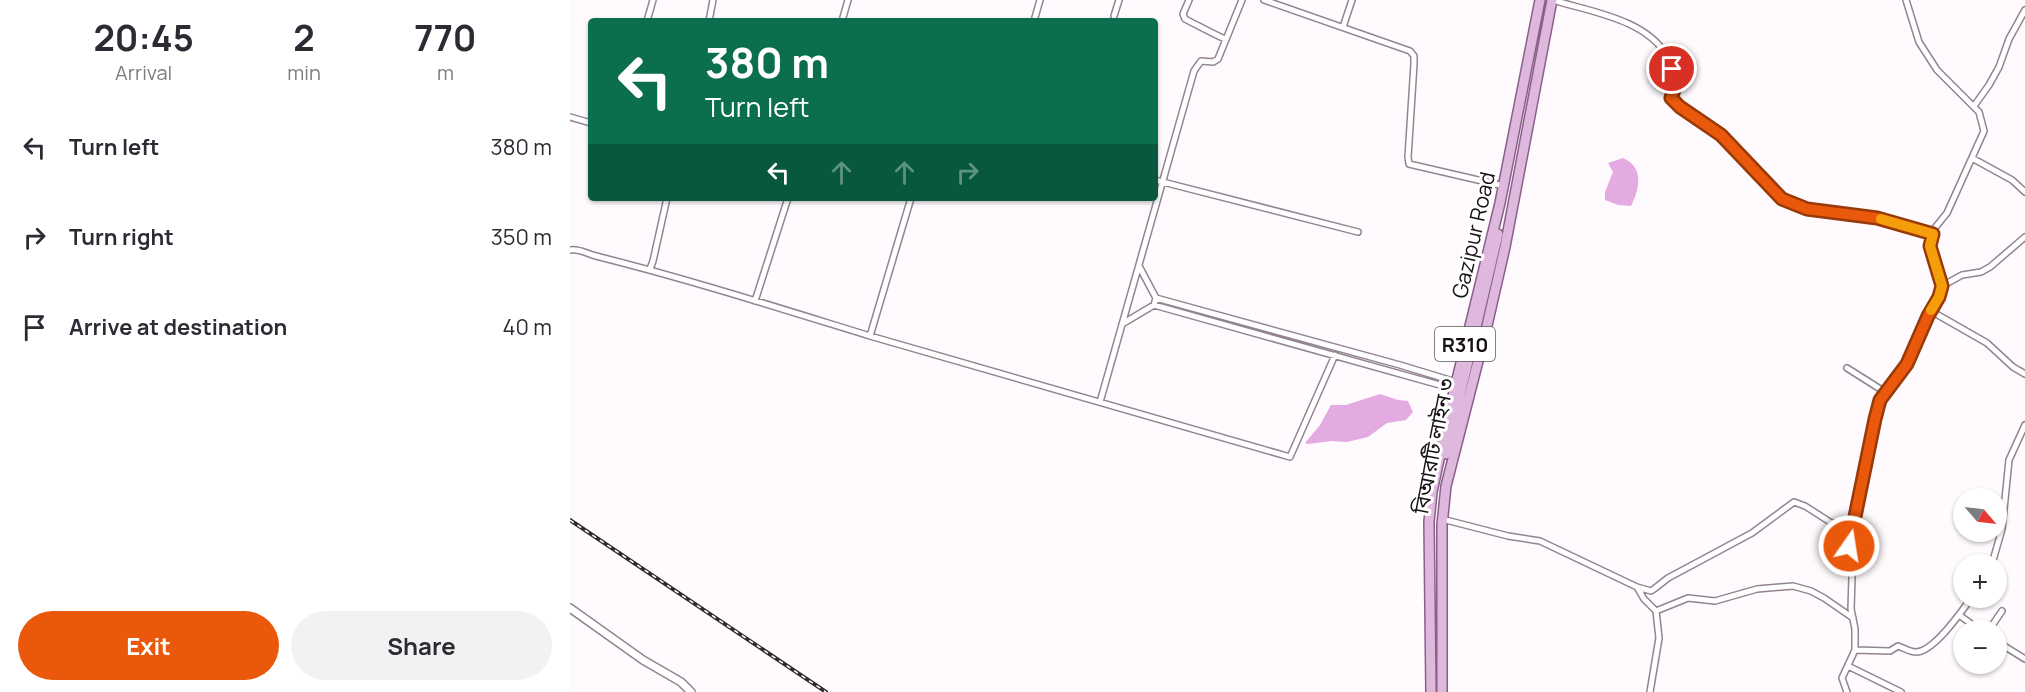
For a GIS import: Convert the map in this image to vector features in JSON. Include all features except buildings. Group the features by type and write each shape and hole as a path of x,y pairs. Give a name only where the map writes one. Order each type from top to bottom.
{"main road":[{"name":"Gazipur Road","path":"1431,692 1429,522 1432,492 1455,386 1504,186 1540,0"},
{"name":"বিআরটি লাইন ৩","path":"1436,692 1436,504 1495,252 1545,0"},
{"name":"Gazipur Road","path":"1442,692 1442,519 1446,486 1505,246 1552,0"}],"street":[{"path":"648,18 653,0"},
{"path":"709,18 713,0"},
{"path":"843,18 848,0"},
{"path":"1035,18 1039,0"},
{"path":"1114,16 1119,0"},
{"path":"1189,0 1184,14 1185,19 1225,39"},
{"path":"1242,0 1218,59 1213,62 1204,60 1197,65 1158,181 1358,232"},
{"path":"1264,0 1410,51 1414,56 1409,164 1504,186"},
{"path":"1343,27 1352,0"},
{"path":"1552,0 1634,25 1648,33 1667,56 1677,82 1671,98 1680,107 1721,135 1782,199 1807,209 1877,218 1933,234"},
{"path":"1847,692 1842,678 1855,650 1849,546 1875,419 1885,392 1896,381 1907,364 1939,297 1942,286 1930,246 1934,230 1947,213 1984,131 1979,112 1936,70 1919,42 1906,0"},
{"path":"1974,106 1999,67 2009,39 2025,10"},
{"path":"570,117 588,122"},
{"path":"1972,158 2012,180 2025,192"},
{"path":"650,269 667,201"},
{"path":"755,301 787,201"},
{"path":"870,336 909,201"},
{"path":"1100,402 1139,266 1154,201"},
{"path":"1942,286 1962,275 1981,272 2025,237"},
{"path":"570,250 575,249 650,269 870,336 1290,457 1335,355"},
{"path":"1122,324 1154,305 1156,298 1139,266"},
{"path":"1156,298 1400,365 1455,386"},
{"path":"1154,305 1455,386"},
{"path":"1931,311 1987,342 2013,367 2025,374"},
{"path":"1847,368 1885,392"},
{"path":"1995,554 2002,529 2009,460 2025,425"},
{"path":"1442,519 1508,536 1540,541 1637,588 1651,591 1668,578 1752,533 1794,502 1805,506 1830,522 1853,531"},
{"path":"1656,611 1688,598 1715,602 1757,589 1793,586 1811,591 1853,618"},
{"path":"1637,588 1656,611 1659,638 1650,692"},
{"path":"570,608 644,660 681,682 691,692"},
{"path":"1855,650 1890,651 1898,646 1918,652 1933,644 1964,608"},
{"path":"1996,620 2002,611"},
{"path":"1959,615 1966,620"},
{"path":"2007,647 2025,659"},
{"path":"1848,666 1901,692"}],"shaded area":[{"path":"1623,158 1630,162 1637,172 1638,185 1631,206 1618,205 1605,200 1605,192 1613,172 1608,163"},
{"path":"1380,394 1408,401 1413,412 1406,420 1387,423 1368,437 1347,442 1305,443 1320,425 1331,405 1346,405"}],"railway":[{"path":"570,520 826,692"}],"slow traffic":[{"path":"1881,219 1933,234 1930,246 1942,286 1939,297 1931,310"}],"route":[{"path":"1672,69 1677,82 1671,98 1732,145 1782,199 1807,209 1877,218 1933,234 1930,246 1942,286 1907,364 1880,400 1849,546"}]}
